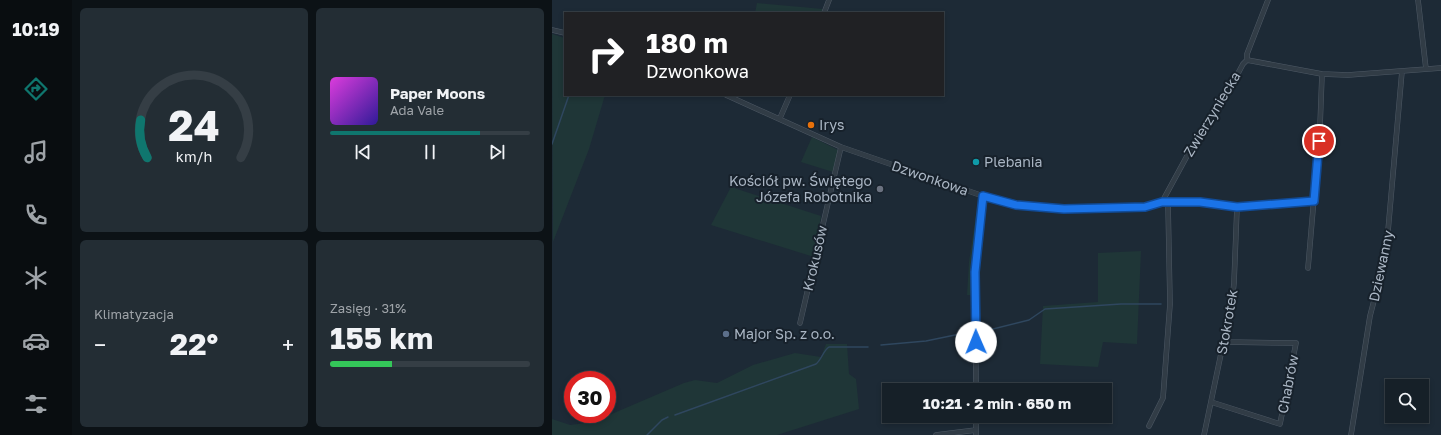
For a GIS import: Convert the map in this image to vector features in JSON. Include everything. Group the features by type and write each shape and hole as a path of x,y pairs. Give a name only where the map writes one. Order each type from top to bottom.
{"street":[{"path":"824,12 828,0"},
{"path":"1248,60 1247,54 1268,0"},
{"path":"1418,0 1426,69"},
{"path":"552,30 564,33"},
{"name":"Zwierzyniecka","path":"1162,202 1193,145 1221,105 1243,64 1248,60 1322,74 1348,75 1441,68"},
{"name":"Dziewanny","path":"1351,435 1370,316 1386,254 1402,71"},
{"path":"1308,268 1322,74"},
{"name":"Dzwonkowa","path":"728,96 780,118 841,147 983,196 1016,205 1064,209 1145,207 1162,202 1200,202 1237,207 1314,201"},
{"path":"780,118 790,96"},
{"name":"Krokusów","path":"800,323 841,147"},
{"path":"976,383 975,277 983,196"},
{"path":"1149,426 1163,398 1170,304 1168,202"},
{"name":"Stokrotek","path":"1204,435 1224,342 1234,283 1237,207"},
{"name":"Chabrów","path":"1211,402 1280,424 1296,343 1224,342"},
{"path":"936,435 976,433"}],"green space":[{"path":"757,3 823,9 822,12 755,12"},
{"path":"552,34 564,38 564,96 605,96 589,149 553,242"},
{"path":"812,137 838,150 833,172 801,162"},
{"path":"731,187 821,216 814,257 711,225"},
{"path":"978,200 977,207 979,208 973,263 972,295 967,295 969,262"},
{"path":"1141,251 1137,344 1103,342 1098,367 1040,364 1043,306 1098,302 1098,253"},
{"path":"826,344 847,344 849,374 856,379 859,409 777,435 552,435 552,419 570,425 585,423 616,423 616,412 684,383 695,380 717,383 753,365 795,353 821,357"}],"waterway":[{"path":"552,144 569,96"},
{"path":"981,332 1029,320 1045,309 1121,304 1161,304"},
{"path":"881,345 926,341 955,335 970,335"},
{"path":"675,415 816,364 829,347 868,347"},
{"path":"647,435 662,420 668,417"}],"place":[{"name":"Irys","path":"811,125"},
{"name":"Plebania","path":"976,162"},
{"name":"Kościół pw. Świętego Józefa Robotnika","path":"880,189"},
{"name":"Major Sp. z o.o.","path":"726,334"}],"route":[{"path":"976,342 975,272 978,230 983,196 1016,205 1052,209 1145,207 1162,202 1200,202 1237,207 1314,201 1319,141"}]}
